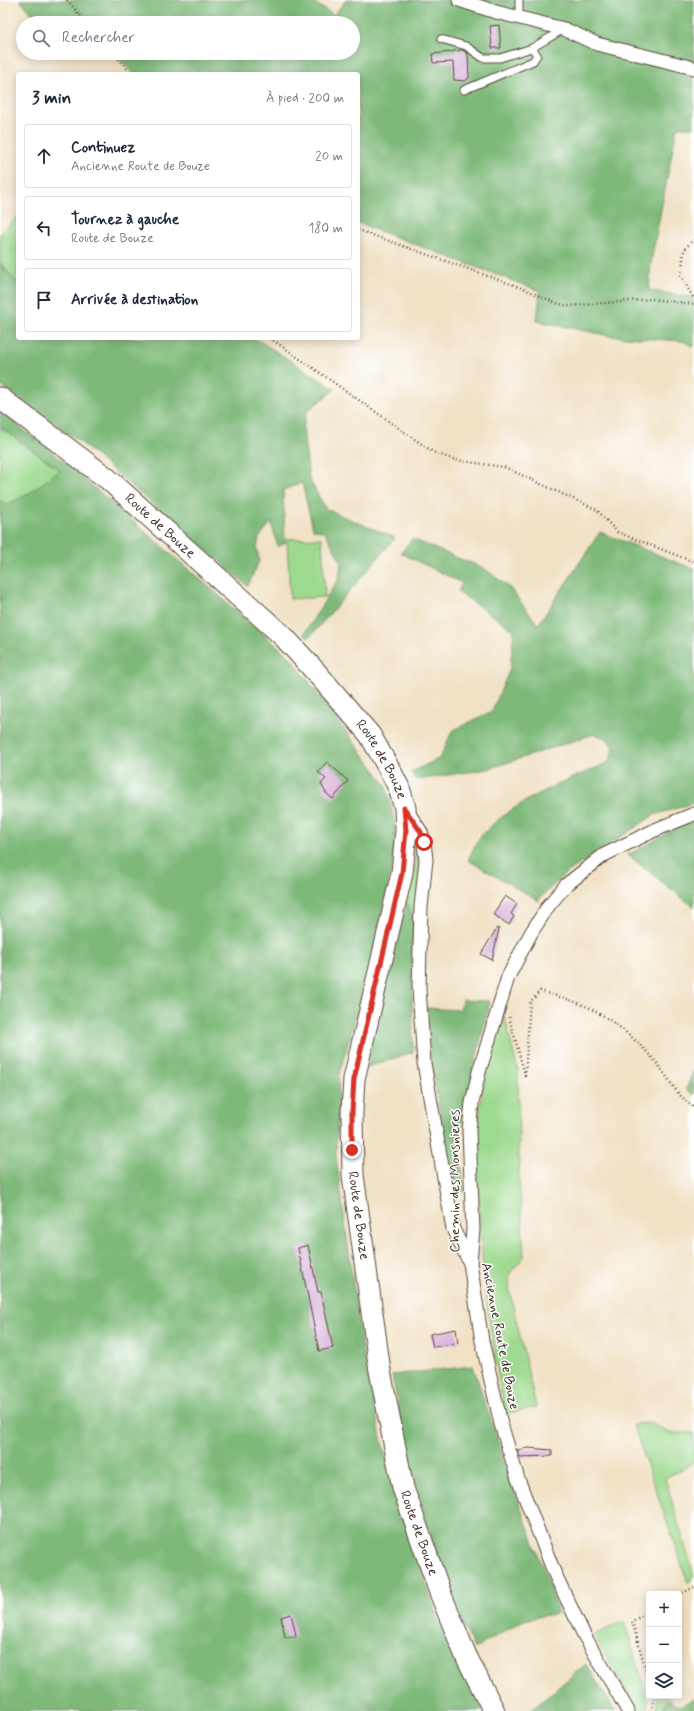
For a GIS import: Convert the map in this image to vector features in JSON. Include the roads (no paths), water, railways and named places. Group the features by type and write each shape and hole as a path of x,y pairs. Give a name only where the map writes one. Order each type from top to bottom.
{"main road":[{"name":"Route de Bouze","path":"0,398 108,479 284,637 370,735 399,788 404,808 406,830 402,873 354,1079 352,1112 353,1175 380,1371 403,1488 441,1595 466,1656 494,1711"}],"street":[{"path":"459,0 496,12 564,29 597,44 694,68"},
{"name":"Ancienne Route de Bouze","path":"404,808 421,832 426,860 421,907 419,988 424,1063 453,1229 470,1263 488,1371 501,1424 518,1479 554,1572 584,1635 628,1711"},
{"name":"Chemin des Monsnieres","path":"470,1263 473,1230 469,1130 472,1103 479,1072 508,977 530,933 566,885 604,855 654,830 694,814"}],"lane":[{"path":"519,0 519,18"},
{"path":"441,39 466,46 483,58 500,58 532,48 564,29"},
{"path":"464,90 533,61 537,55 532,48"}]}
